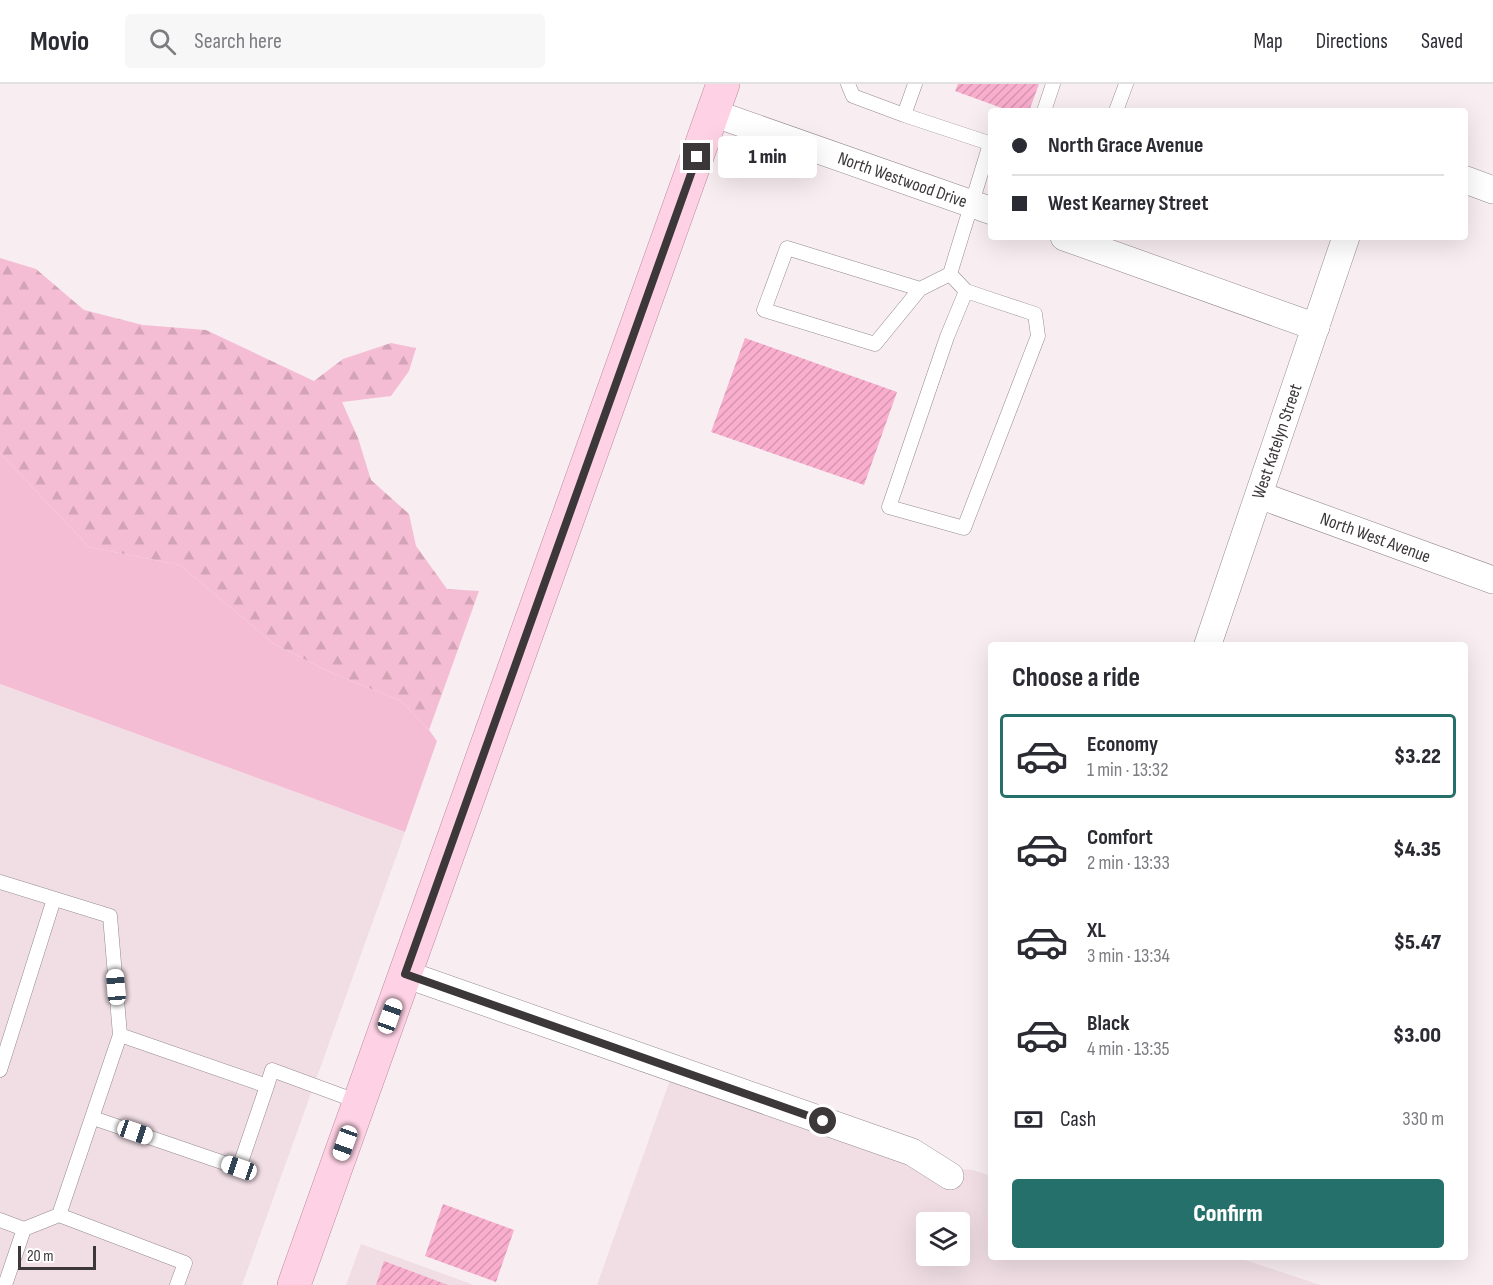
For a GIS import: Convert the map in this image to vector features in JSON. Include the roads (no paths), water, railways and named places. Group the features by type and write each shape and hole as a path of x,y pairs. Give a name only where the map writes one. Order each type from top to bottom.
{"main road":[{"path":"294,1285 718,98"}],"street":[{"name":"North Westwood Drive","path":"718,98 982,208"},
{"path":"1468,181 1493,190"},
{"path":"1072,240 1316,327"},
{"name":"West Katelyn Street","path":"1209,642 1345,240"},
{"name":"North West Avenue","path":"1258,495 1493,580"},
{"path":"405,974 912,1152 950,1176"}],"lane":[{"path":"848,84 853,96 988,143"},
{"path":"904,115 915,84"},
{"path":"1045,108 1053,84"},
{"path":"1117,108 1126,84"},
{"path":"920,289 787,248 764,310 875,344 920,289 950,274 982,208 988,165"},
{"path":"950,274 966,291 1035,314 1038,336 964,528 889,507 947,337 966,291"},
{"path":"0,882 110,916 120,1035 59,1215"},
{"path":"0,1070 54,899"},
{"path":"120,1035 267,1086"},
{"path":"93,1118 239,1168 272,1070 359,1102"},
{"path":"0,1220 24,1229 59,1215 185,1263 177,1285"},
{"path":"5,1285 24,1229"}]}
